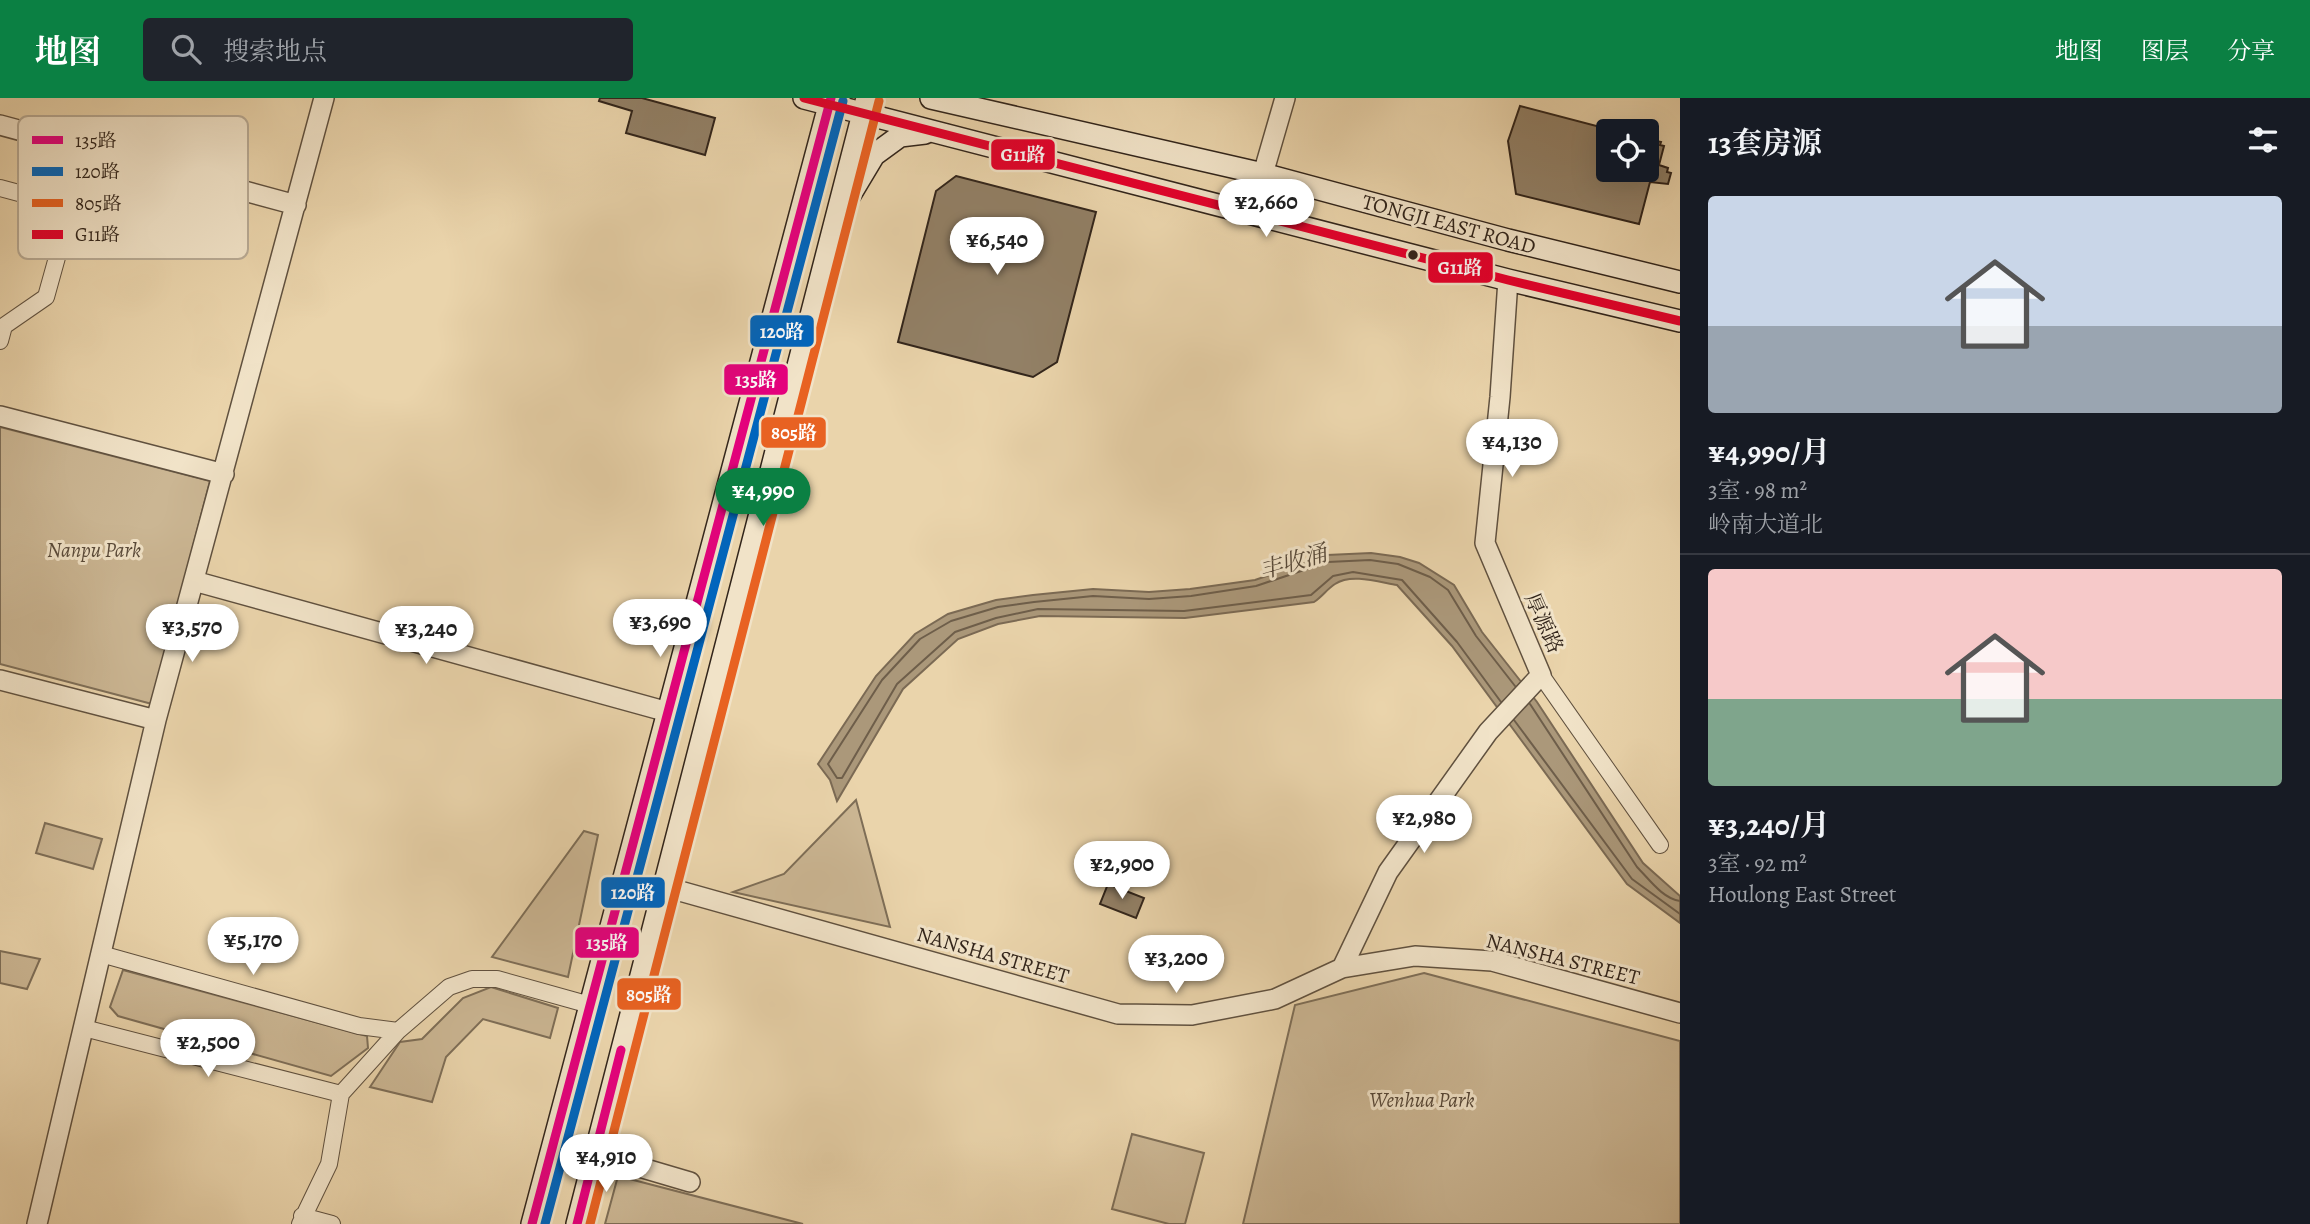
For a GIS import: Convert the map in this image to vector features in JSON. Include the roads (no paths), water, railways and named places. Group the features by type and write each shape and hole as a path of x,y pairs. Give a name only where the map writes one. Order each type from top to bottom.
{"main road":[{"name":"TONGJI EAST ROAD","path":"804,98 865,106 931,132 1508,280 1680,321"},
{"name":"TONGJI EAST ROAD","path":"931,98 1263,174 1508,240 1680,282"},
{"path":"991,98 1052,126"},
{"path":"532,1224 830,102"},
{"path":"577,1224 865,106"},
{"path":"837,214 874,155 900,136 931,132"},
{"path":"713,541 726,525 741,528 743,538 729,591 733,617"}],"street":[{"path":"37,1224 156,720 324,98"},
{"path":"1263,174 1285,98"},
{"path":"0,125 18,130"},
{"path":"0,188 18,193"},
{"path":"248,192 296,205"},
{"path":"1,329 46,297 57,259"},
{"name":"厚源路","path":"1342,968 1388,872 1488,732 1541,675 1485,543 1500,397 1508,280"},
{"path":"0,416 224,474"},
{"path":"194,581 668,712"},
{"path":"1541,675 1661,845"},
{"path":"0,680 156,720"},
{"name":"NANSHA STREET","path":"662,886 1118,1014 1192,1015 1275,999 1342,968 1415,956 1492,961 1680,1013"},
{"path":"101,954 359,1026 398,1031"},
{"path":"332,1224 301,1220 329,1164 341,1094 398,1031 449,987 472,979 497,978 590,1005"},
{"path":"84,1028 341,1094"},
{"path":"595,1154 690,1182"}],"water":[{"path":"1371,553 1419,563 1454,585 1482,632 1537,702 1643,863 1680,896 1680,923 1627,884 1452,646 1397,585 1374,580 1342,581 1314,602 1185,618 1040,616 998,624 958,639 903,689 837,801 830,780 818,764 876,676 915,634 948,614 996,600 1033,595 1093,589 1149,592 1255,580 1327,555"}],"park label":[{"name":"Nanpu Park","path":"94,550"},
{"name":"Wenhua Park","path":"1422,1100"}],"water label":[{"name":"丰收涌","path":"1293,562"}]}
